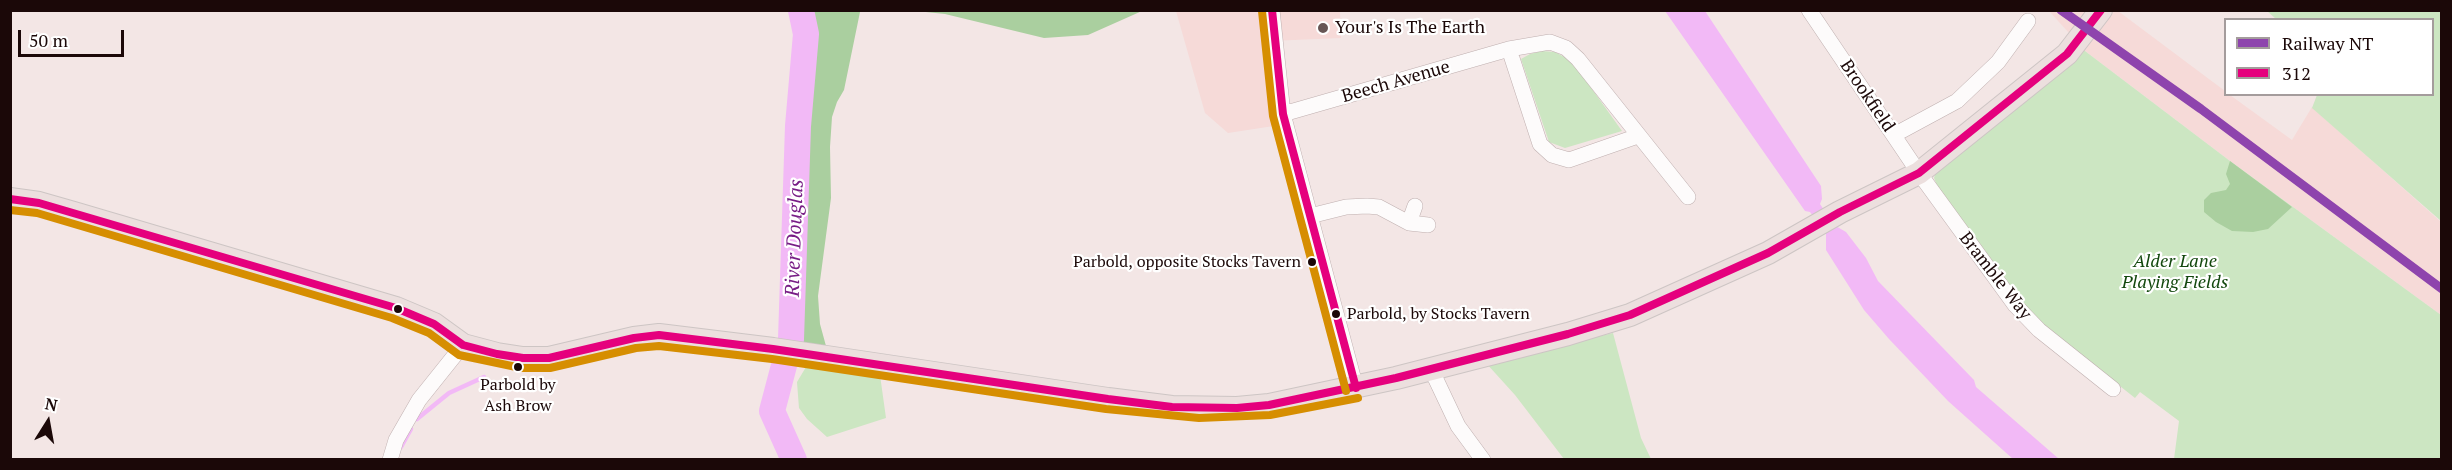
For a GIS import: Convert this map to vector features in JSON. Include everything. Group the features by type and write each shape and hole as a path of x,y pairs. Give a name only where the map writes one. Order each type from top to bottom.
{"highway":[{"path":"10,199 39,203 396,308 434,324 463,345 497,354 523,358 549,358 634,338 659,335 803,353 1108,399 1172,407 1237,408 1269,405 1356,388 1630,315 1759,256 1919,173 2067,54 2101,10"}],"street":[{"path":"1272,11 1283,114 1356,388"},
{"name":"Brookfield","path":"1816,13 1919,173"},
{"path":"1894,135 1957,101 1998,62 2028,21"},
{"name":"Beech Avenue","path":"1283,114 1509,49 1550,42 1566,48 1578,59 1688,197"},
{"path":"1509,49 1540,144 1552,155 1569,160 1638,136"},
{"name":"Bramble Way","path":"1919,173 2014,304 2039,330 2113,389"},
{"path":"1310,216 1346,207 1367,206 1379,207 1409,223 1428,225"},
{"path":"1409,223 1415,207"},
{"path":"390,459 396,440 419,400 463,345"},
{"path":"1431,369 1458,426 1483,459"}],"shaded area":[{"path":"1176,11 1340,11 1341,38 1270,41 1280,125 1228,133 1205,113"},
{"path":"1665,11 1705,11 1821,186 1820,204 1834,225 1846,232 1866,258 1878,281 1974,380 1976,387 2059,459 2013,459 1948,401 1889,339 1864,310 1826,250 1826,233 1810,212 1805,211"},
{"path":"2049,11 2086,11 2100,22 2109,11 2118,11 2224,90 2224,96 2231,96 2292,140 2312,107 2441,222 2441,315 2230,161 2081,48 2073,28 2069,33"}],"green space":[{"path":"1142,10 1088,35 1044,38 945,14 916,11"},
{"path":"801,11 867,11 860,12 844,90 832,117 831,198 818,296 820,324 829,357 789,351 798,126 806,34"},
{"path":"2267,11 2441,11 2441,221 2312,108 2317,96 2434,96 2434,18 2275,18"},
{"name":"Alder Lane Playing Fields","path":"2081,48 2230,161 2441,315 2441,459 2174,459 2179,421 2140,392 2135,398 2043,325 2024,304 1954,211 1934,178 1937,169"},
{"path":"1542,51 1555,52 1572,61 1622,131 1565,148 1549,142 1521,59"},
{"path":"2230,161 2292,207 2268,229 2253,232 2232,231 2204,212 2204,200 2211,193 2226,190 2230,184 2226,174"},
{"path":"1613,333 1641,438 1651,459 1564,459 1515,395 1486,363"},
{"path":"806,367 880,375 886,418 827,437 807,419 799,408 797,382"}],"waterway":[{"name":"River Douglas","path":"794,460 772,411 791,339 798,126 806,34 801,10"},
{"path":"417,419 449,393 484,377"},
{"path":"401,447 411,429"}],"rail line":[{"name":"NT","path":"2061,10 2201,109 2442,289"}],"transit line":[{"name":"312","path":"1272,10 1283,114 1356,388"},
{"name":"312","path":"10,199 39,203 396,308 434,324 463,345 497,354 523,358 549,358 634,338 659,335 773,349 1108,399 1172,407 1237,408 1269,405 1396,378 1568,334 1630,315 1768,253 1840,212 1919,173 2067,54 2101,10"},
{"path":"1262,11 1273,116 1346,391"},
{"path":"10,210 37,213 392,318 429,333 459,355 521,368 550,368 636,348 659,346 772,359 1106,409 1199,418 1270,415 1358,398"}],"place":[{"name":"Your's Is The Earth","path":"1323,28"},
{"name":"Parbold, opposite Stocks Tavern","path":"1312,262"},
{"name":"Parbold, by Stocks Tavern","path":"1336,314"},
{"name":"Parbold by Ash Brow","path":"518,367"}]}
